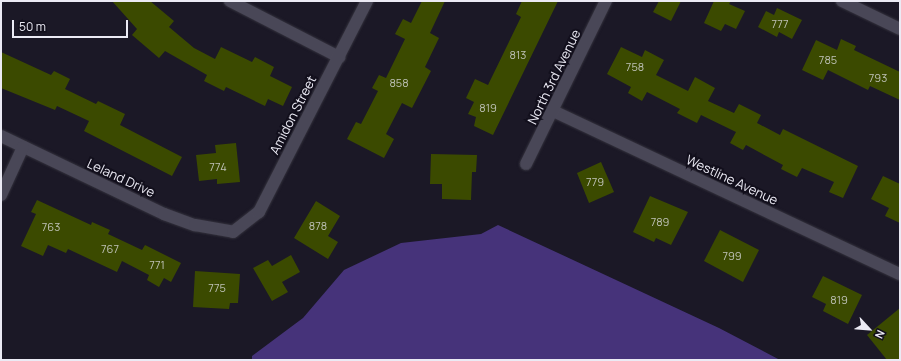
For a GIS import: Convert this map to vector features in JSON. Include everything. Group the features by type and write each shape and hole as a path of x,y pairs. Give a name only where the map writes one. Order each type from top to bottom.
{"street":[{"path":"230,1 339,57"},
{"name":"Amidon Street","path":"233,232 259,212 339,57 366,1"},
{"name":"North 3rd Avenue","path":"526,164 606,1"},
{"path":"842,1 900,29"},
{"name":"Westline Avenue","path":"552,111 900,274"},
{"name":"Leland Drive","path":"1,136 164,214 195,225 233,232"},
{"path":"1,195 24,147"}],"shaded area":[{"path":"498,225 719,328 780,360 252,360 252,356 303,318 344,270 401,243 481,234"}],"building":[{"path":"112,1 150,1 174,21 169,27 194,48 215,59 221,47 252,62 255,57 274,67 270,76 292,87 283,106 268,99 265,106 226,87 224,91 204,81 207,75 165,51 159,58 132,35 137,29"},
{"path":"422,1 445,1 430,33 439,38 425,67 431,71 412,108 402,103 386,134 394,139 384,158 347,139 356,122 361,124 378,91 372,88 379,75 386,78 405,39 395,34 403,19 411,23"},
{"path":"522,1 558,1 493,135 474,126 476,117 468,114 474,102 466,98 475,79 488,85 521,17 516,14"},
{"path":"659,1 681,1 671,21 653,12"},
{"path":"714,1 731,1 729,4 745,11 736,29 725,24 721,31 704,23"},
{"path":"777,8 802,20 792,39 779,32 777,37 758,27 766,11 774,15"},
{"path":"841,39 856,46 854,50 900,72 900,100 870,86 868,90 828,70 823,80 802,70 816,40 837,50"},
{"path":"621,47 642,57 645,50 664,60 656,75 688,91 695,77 715,88 708,101 734,113 739,104 761,115 757,123 780,135 783,129 858,166 843,198 829,192 834,182 802,168 797,177 781,169 783,165 746,145 743,150 730,143 736,132 701,115 697,123 677,113 680,109 647,92 642,101 628,93 631,87 607,74"},
{"path":"1,52 51,75 54,71 70,79 65,89 96,104 98,101 125,114 120,125 182,157 172,176 84,131 89,121 57,106 55,110 1,88"},
{"path":"236,143 240,182 217,184 217,179 199,181 196,155 216,153 215,145"},
{"path":"431,154 477,155 476,172 472,172 471,200 442,199 442,184 430,184"},
{"path":"601,162 614,192 589,203 577,173"},
{"path":"883,176 900,184 900,223 885,216 889,208 871,199"},
{"path":"650,196 688,212 671,245 656,238 654,242 633,232"},
{"path":"37,200 91,225 92,222 110,230 108,234 142,250 145,245 181,263 171,282 164,278 159,287 147,280 149,275 122,261 117,272 68,249 66,253 48,245 43,256 21,246 36,214 31,212"},
{"path":"316,201 340,216 328,236 338,242 328,259 294,238"},
{"path":"720,230 759,250 743,282 704,261"},
{"path":"291,255 300,272 282,282 288,292 272,301 253,268 268,260 272,266"},
{"path":"195,271 240,274 238,303 230,303 229,309 193,307"},
{"path":"823,276 862,295 848,324 823,311 826,304 812,297"},
{"path":"900,308 900,360 887,360 867,335"}]}
